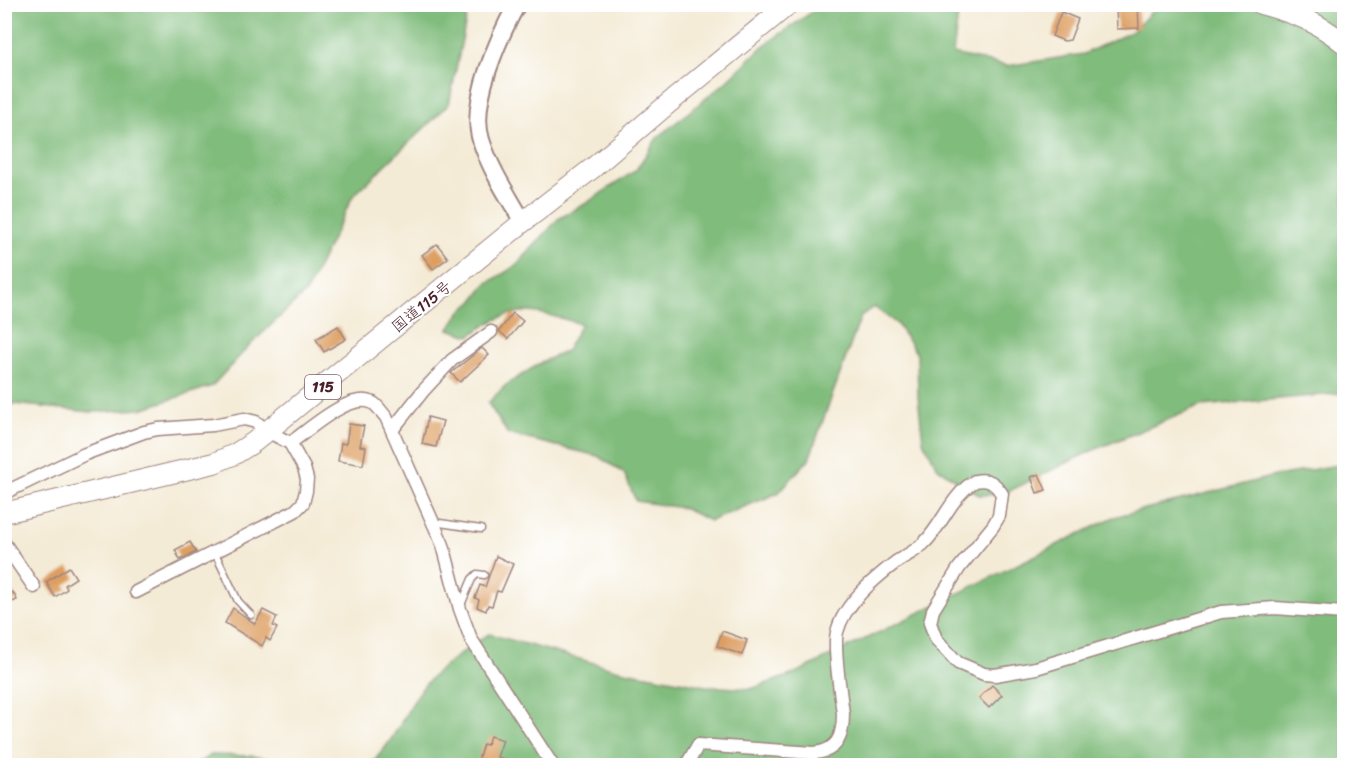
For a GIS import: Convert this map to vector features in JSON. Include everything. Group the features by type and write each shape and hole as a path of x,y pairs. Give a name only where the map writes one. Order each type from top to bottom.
{"highway":[{"name":"国道115号","path":"4,513 214,463 235,454 269,432 523,222 594,167 789,4"},
{"path":"1262,4 1297,14 1323,27 1344,43"}],"main road":[{"path":"517,4 502,30 489,67 480,103 480,138 493,169 523,222"}],"street":[{"path":"392,430 423,391 452,360 491,332"},
{"path":"290,443 341,407 361,400 372,403 386,417 443,545 460,609 471,639 553,765"},
{"path":"4,493 85,454 158,429 213,425 244,419 256,422 290,443 304,468 307,479 303,503 296,511 136,592"},
{"path":"686,765 698,745 814,753 828,751 838,741 843,726 837,634 842,618 859,596 896,562 923,544 937,529 952,503 975,481 995,483 1002,494 999,516 983,540 959,568 933,610 930,623 936,639 958,663 967,668 995,675 1036,668 1221,612 1275,608 1344,614"},
{"path":"4,543 34,587"}],"lane":[{"path":"433,522 481,529"},
{"path":"215,553 238,601 251,615"},
{"path":"460,609 472,579 477,574 484,574"}],"green space":[{"path":"5,4 469,5 449,104 353,196 306,292 250,345 212,386 141,409 91,412 5,403"},
{"path":"822,5 959,5 953,54 1007,66 1084,54 1133,31 1158,5 1344,5 1344,393 1201,406 1089,452 1003,494 979,495 938,468 923,441 918,396 917,354 897,324 874,307 861,316 809,459 778,493 710,521 683,508 636,501 624,473 598,456 508,434 488,403 506,385 542,362 566,351 581,324 543,314 521,312 494,321 470,336 449,329 461,311 473,302 486,284 516,266 558,219 636,170 657,138 726,82 763,46"},
{"path":"1344,464 1344,765 368,766 385,748 429,680 454,658 489,634 619,670 706,686 751,689 794,674 1114,517 1271,477"},
{"path":"211,755 251,756 311,765 195,765"}],"building":[{"path":"1138,6 1139,28 1117,29 1116,7"},
{"path":"1061,12 1078,19 1070,40 1064,41 1052,36"},
{"path":"437,244 448,258 433,269 422,255"},
{"path":"513,313 523,321 508,339 499,331"},
{"path":"338,326 346,339 324,352 316,339"},
{"path":"482,348 489,355 460,382 451,373"},
{"path":"428,417 443,421 436,447 422,444"},
{"path":"349,424 364,426 360,446 366,447 363,465 338,461 341,443 346,444"},
{"path":"1039,474 1046,490 1037,493 1031,477"},
{"path":"190,542 196,552 180,560 175,550"},
{"path":"496,556 513,564 501,592 497,591 492,606 488,605 486,611 477,607 479,600 475,598 480,585 485,587"},
{"path":"69,567 76,578 65,585 67,589 55,597 46,582"},
{"path":"13,592 17,600 4,606 4,596"},
{"path":"233,608 255,624 263,610 277,617 273,626 277,628 270,641 266,638 262,646 225,623"},
{"path":"722,631 747,640 742,655 717,646"},
{"path":"992,685 1002,695 989,708 979,698"},
{"path":"490,736 503,740 497,757 517,762 516,765 477,763 483,744 487,745"}]}
